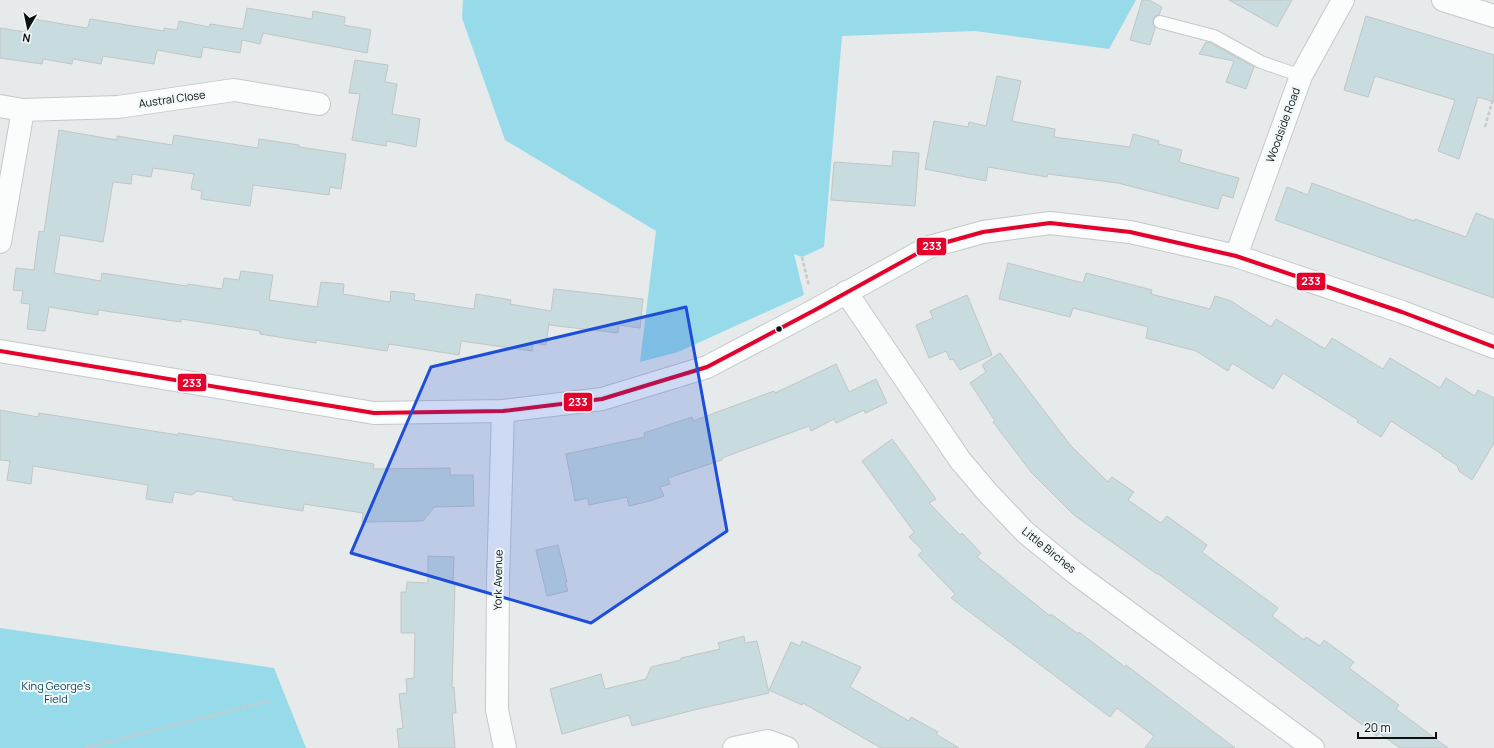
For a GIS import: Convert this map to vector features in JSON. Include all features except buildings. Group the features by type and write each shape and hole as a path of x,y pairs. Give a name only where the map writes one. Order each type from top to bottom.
{"street":[{"name":"Woodside Road","path":"1236,256 1301,76 1343,0"},
{"path":"1443,0 1494,16"},
{"name":"Austral Close","path":"0,106 23,110 118,107 234,90 319,104"},
{"path":"0,242 23,110"},
{"path":"0,351 374,413 503,411 602,399 706,367 815,310 929,247 983,232 1050,223 1130,232 1236,256 1402,312 1494,347"},
{"name":"Little Birches","path":"846,292 960,460 1024,532 1076,573 1313,748"},
{"name":"York Avenue","path":"503,411 498,580 497,710 505,748"},
{"path":"734,748 768,741 787,748"}],"lane":[{"path":"1160,22 1214,36 1261,62 1301,76"}],"path":[{"path":"1484,127 1494,95"},
{"path":"85,748 272,700"}],"highlighted area":[{"path":"686,307 727,531 591,623 351,553 431,367"}],"green space":[{"path":"463,0 1136,0 1109,49 975,31 842,36 824,247 802,257 794,254 804,295 678,352 640,362 656,231 505,140 462,18"},
{"name":"King George's Field","path":"0,628 274,668 306,748 0,748"}],"transit line":[{"name":"233","path":"0,351 374,413 503,411 602,399 707,367 815,310 929,247 983,232 1050,223 1130,232 1236,256 1402,312 1494,347"}]}
